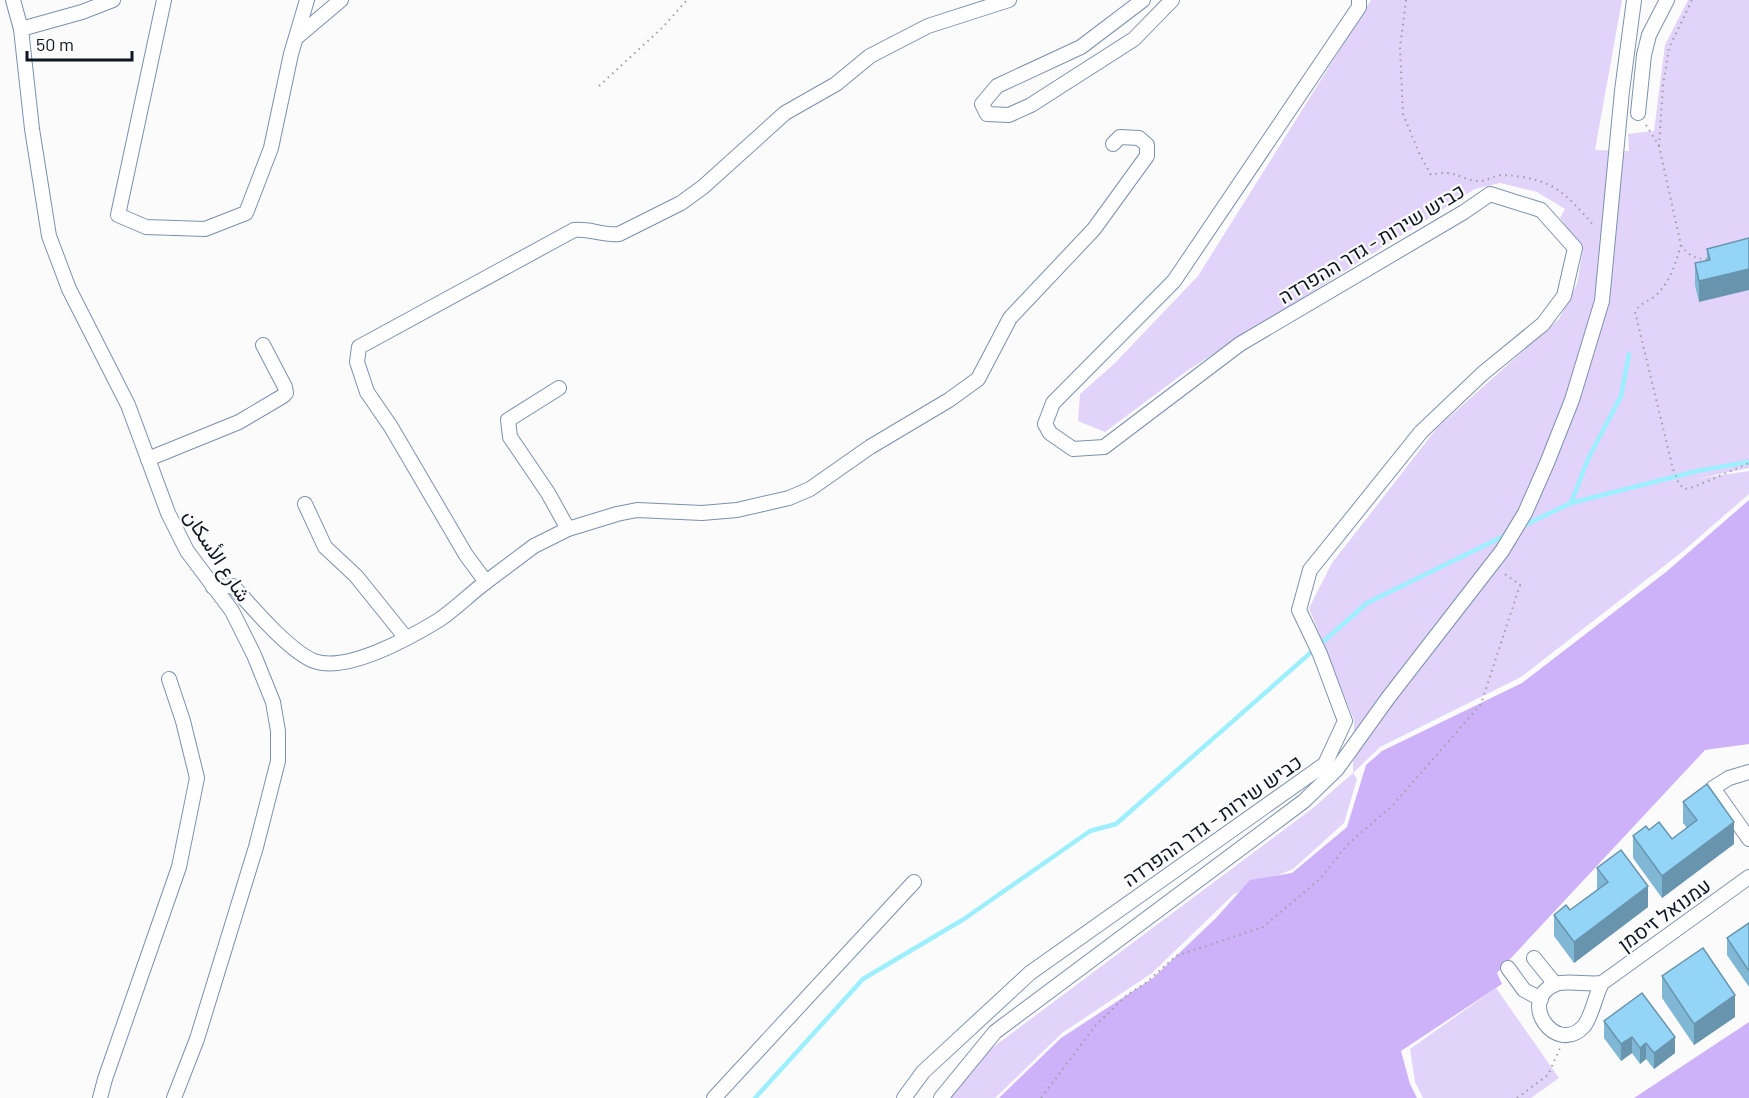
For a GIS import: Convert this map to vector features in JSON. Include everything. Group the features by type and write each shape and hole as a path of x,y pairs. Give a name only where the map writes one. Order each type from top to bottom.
{"street":[{"name":"شارع الأسكان","path":"13,0 21,29 33,140 49,236 69,289 128,405 173,523 187,551 232,611 254,654 273,702 278,731 278,761 256,847 197,1039 174,1098"},
{"path":"21,29 82,12 113,0"},
{"path":"164,0 118,215 146,227 205,229 246,213 271,148 307,0"},
{"path":"296,38 341,0"},
{"path":"486,582 466,555 396,436 367,392 357,362 359,347 574,230 586,229 607,236 618,234 681,203 704,188 785,113 836,84 870,56 928,26 1009,0"},
{"path":"1143,0 1081,47 997,86 982,104 987,114 1009,115 1031,105 1134,39 1172,0"},
{"name":"כביש שירות - גדר ההפרדה","path":"904,1098 923,1072 1030,973 1325,764 1346,721 1320,654 1299,610 1310,570 1421,432 1482,374 1543,324 1564,296 1575,248 1541,210 1490,194 1464,212 1240,344 1104,447 1073,449 1050,433 1045,424 1053,403 1174,281 1359,7 1359,0"},
{"path":"941,1098 995,1032 1304,801 1337,769 1388,698 1502,551 1524,513 1547,463 1572,400 1602,301 1622,91 1634,0"},
{"path":"1638,113 1644,55 1652,30 1667,0"},
{"path":"1630,28 1652,30"},
{"path":"213,587 233,586 298,651 313,660 326,664 342,663 406,638 440,619 534,546 568,529 637,510 702,513 737,510 789,498 818,484 870,447 949,400 978,379 1010,318 1094,229 1147,156 1147,145 1139,138 1120,137 1113,144"},
{"path":"148,459 239,422 283,396 286,393 285,387 263,345"},
{"path":"558,388 508,420 510,437 548,493 568,529"},
{"path":"305,504 325,547 356,576 406,638"},
{"path":"100,1098 179,867 197,778 183,721 169,680"},
{"path":"1749,772 1729,778 1713,788 1749,839"},
{"name":"עמנואל זיסמן","path":"1602,983 1749,877"},
{"path":"714,1098 914,882"},
{"path":"1534,958 1555,984"},
{"path":"1508,968 1524,990 1541,999"},
{"path":"1563,982 1582,985 1602,983 1593,1002 1588,1021 1582,1028 1567,1034 1558,1033 1543,1023 1539,1007 1541,999 1546,991 1555,984 1563,982"}],"path":[{"path":"599,86 663,27 687,0"},
{"path":"1406,0 1400,48 1403,114 1431,175 1447,171 1479,181 1502,175 1546,182 1569,197 1607,241"},
{"path":"1692,0 1670,48 1663,86 1659,146 1681,245 1687,254 1697,259 1713,259"},
{"path":"1638,113 1659,146"},
{"path":"1681,245 1670,278 1658,293 1638,307 1635,312 1673,469 1679,484 1686,489 1749,463"},
{"path":"1041,1098 1096,1025 1127,995 1147,982 1176,956 1263,927 1321,878 1346,846 1393,805 1450,741 1481,704 1520,585 1492,565"},
{"path":"1517,1098 1548,1074 1567,1034"}],"shaded area":[{"path":"1371,0 1622,0 1595,150 1629,151 1628,134 1654,131 1665,45 1688,0 1749,0 1749,468 1696,479 1749,471 1749,494 1682,552 1521,677 1380,747 1353,773 1354,720 1309,608 1332,563 1437,428 1559,319 1577,284 1583,250 1560,218 1565,209 1537,192 1500,183 1475,189 1188,370 1105,432 1078,421 1080,394 1114,364 1198,276"},
{"path":"1749,500 1749,744 1705,750 1497,973 1502,984 1401,1051 1410,1084 1417,1098 999,1098 1061,1038 1153,978 1216,918 1250,880 1292,873 1347,827 1366,765 1382,751 1522,683 1666,572"},
{"path":"1353,773 1357,779 1344,823 1293,869 1234,894 1152,973 1062,1033 995,1098 951,1098 988,1051 1313,808"},
{"path":"1496,988 1559,1078 1531,1098 1423,1098 1415,1082 1410,1049"},
{"path":"1749,1022 1749,1098 1634,1098"}],"building":[{"path":"1749,238 1749,269 1699,281 1695,263 1710,260 1707,249"},
{"path":"1707,784 1734,822 1662,876 1633,836 1646,826 1649,830 1659,822 1672,839 1697,820 1683,802"},
{"path":"1621,850 1648,886 1574,942 1554,915 1566,905 1570,910 1608,882 1597,868"},
{"path":"1749,923 1749,971 1727,938"},
{"path":"1703,948 1735,995 1694,1024 1662,976"},
{"path":"1642,993 1675,1037 1654,1053 1646,1043 1640,1048 1632,1037 1621,1044 1604,1021"}],"waterway":[{"path":"1521,527 1571,503 1588,459 1621,396 1629,354"},
{"path":"1571,503 1697,471 1749,462"},
{"path":"755,1098 863,979 964,919 1090,831 1116,824 1367,603 1508,534"}]}
